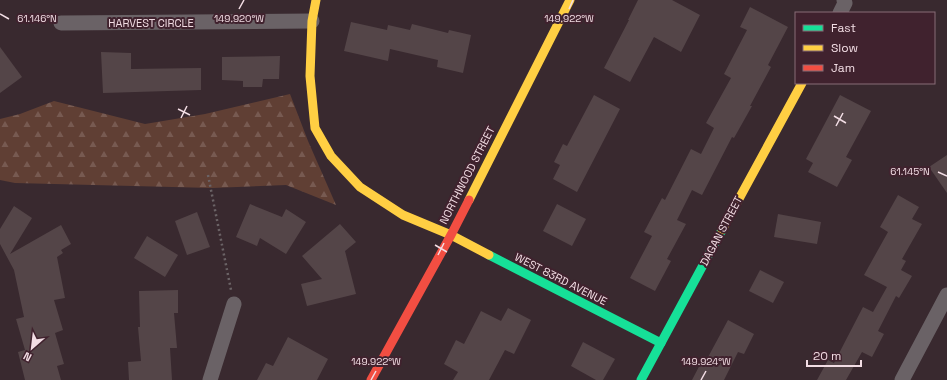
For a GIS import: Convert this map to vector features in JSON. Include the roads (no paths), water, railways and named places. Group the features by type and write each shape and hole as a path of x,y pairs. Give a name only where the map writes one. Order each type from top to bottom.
{"street":[{"name":"WEST 83RD AVENUE","path":"316,0 312,22 310,76 315,128 330,156 360,187 403,215 451,235 661,343"},
{"name":"NORTHWOOD STREET","path":"371,380 451,235 570,0"},
{"path":"840,12 845,3 844,0"},
{"name":"HARVEST CIRCLE","path":"61,23 312,22"},
{"name":"DAGAN STREET","path":"641,380 801,84"},
{"path":"902,380 947,295"},
{"path":"210,380 234,304"}]}
